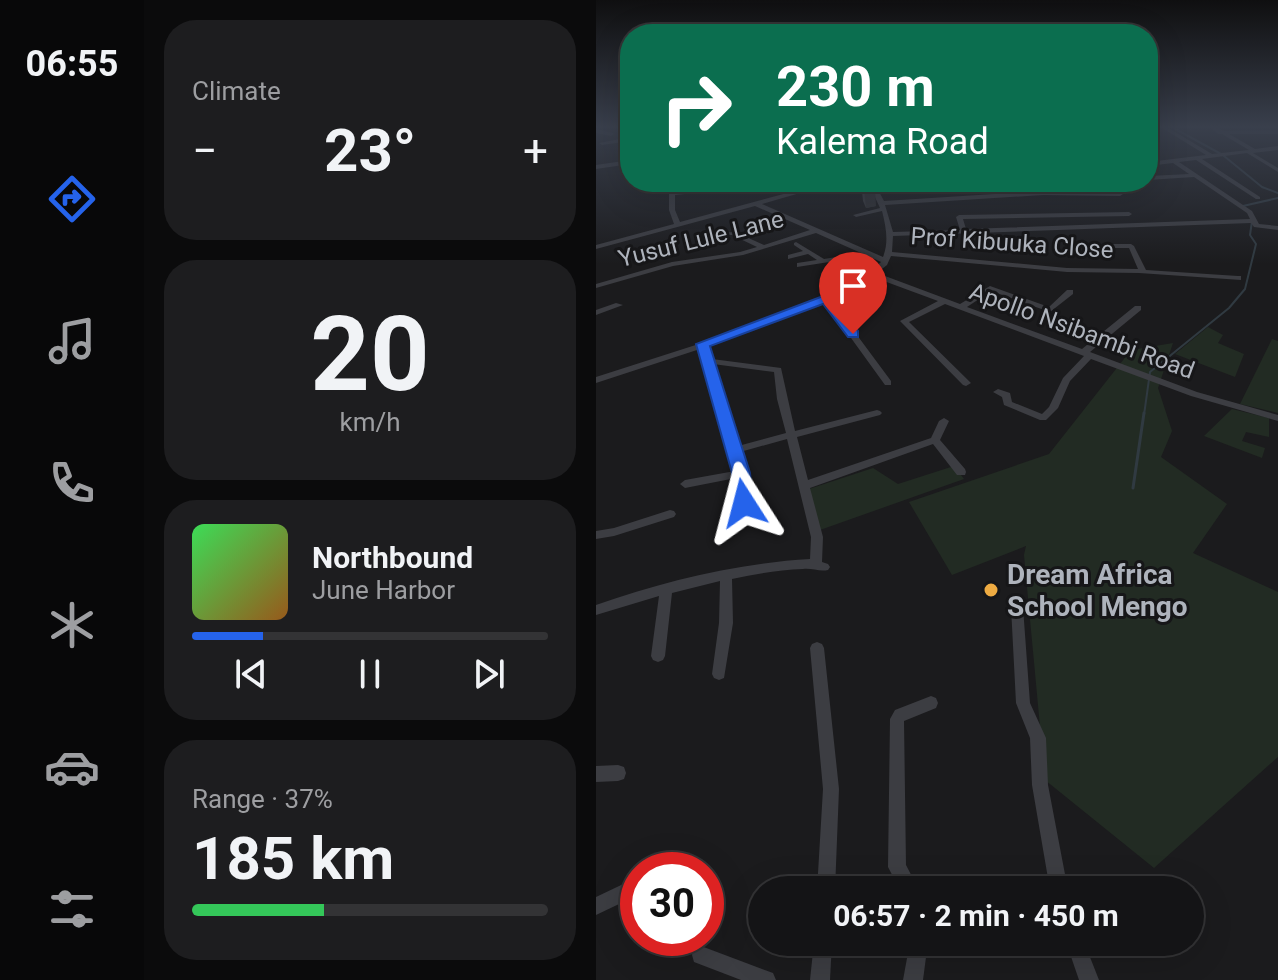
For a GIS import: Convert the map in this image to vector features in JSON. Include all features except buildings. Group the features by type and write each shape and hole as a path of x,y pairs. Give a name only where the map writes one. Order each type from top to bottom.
{"street":[{"path":"1189,172 1242,207 1256,226 1278,228"},
{"path":"1217,172 1258,198"},
{"path":"1158,177 1194,175"},
{"path":"677,224 673,193 690,195 705,192"},
{"path":"596,247 757,204 788,192"},
{"path":"596,380 826,298 874,275 887,257 890,234 876,192"},
{"path":"856,215 883,206 1043,193 1120,194"},
{"name":"Prof Kibuuka Close","path":"757,204 867,254 1238,278"},
{"path":"963,230 959,217 1129,214"},
{"path":"890,234 1251,221"},
{"name":"Yusuf Lule Lane","path":"596,286 663,266 764,247 815,231"},
{"path":"719,234 733,233 764,247"},
{"path":"796,244 823,261"},
{"path":"1103,246 1131,246 1142,272"},
{"path":"791,257 808,252"},
{"path":"800,265 867,254"},
{"name":"Apollo Nsibambi Road","path":"874,275 1207,398 1278,418"},
{"path":"960,308 990,288 1050,310 1070,292"},
{"path":"826,298 888,383"},
{"path":"943,302 904,321 966,383"},
{"path":"596,313 619,305"},
{"path":"998,392 1007,395 1007,403 1043,418 1053,408 1066,380 1088,353 1138,308"},
{"path":"703,344 741,473 744,503"},
{"path":"596,610 626,598 666,588 785,563 820,564 806,485 791,437 778,370 710,361"},
{"path":"734,450 877,413"},
{"path":"806,485 935,440 944,421"},
{"path":"935,440 961,472"},
{"path":"685,484 741,473"},
{"path":"596,535 670,514"},
{"path":"719,674 726,623 726,577"},
{"path":"658,656 666,588"},
{"path":"1017,607 1023,703 1038,738 1040,785 1056,876"},
{"path":"817,648 831,789 827,876"},
{"path":"902,876 897,867 897,719 931,703"},
{"path":"596,774 618,773"},
{"path":"596,906 620,895"},
{"path":"704,956 766,980"},
{"path":"820,980 822,956"},
{"path":"913,980 917,956"},
{"path":"1080,956 1089,980"}],"shaded area":[{"path":"1208,327 1223,335 1218,343 1244,354 1235,377 1175,354"},
{"path":"1272,339 1278,341 1278,413 1240,404"},
{"path":"1173,343 1158,388 1172,431 1161,457 1227,504 1193,553 1278,592 1278,757 1154,868 1045,780 1024,555 1026,546 952,575 909,502 1049,454 1131,350"},
{"path":"1232,409 1269,418 1269,437 1246,432 1242,441 1265,448 1262,458 1204,436"},
{"path":"954,466 964,479 820,530 809,489 873,468 898,484"}],"waterway":[{"path":"1243,172 1262,187 1278,193"},
{"path":"1243,206 1278,198"},
{"path":"1144,415 1150,372 1229,308 1245,289 1256,244 1250,235 1252,221"},
{"path":"1133,488 1144,413"}],"place":[{"name":"Dream Africa School Mengo","path":"991,590"}],"route":[{"path":"744,503 741,473 703,344 826,298 853,334"}]}
